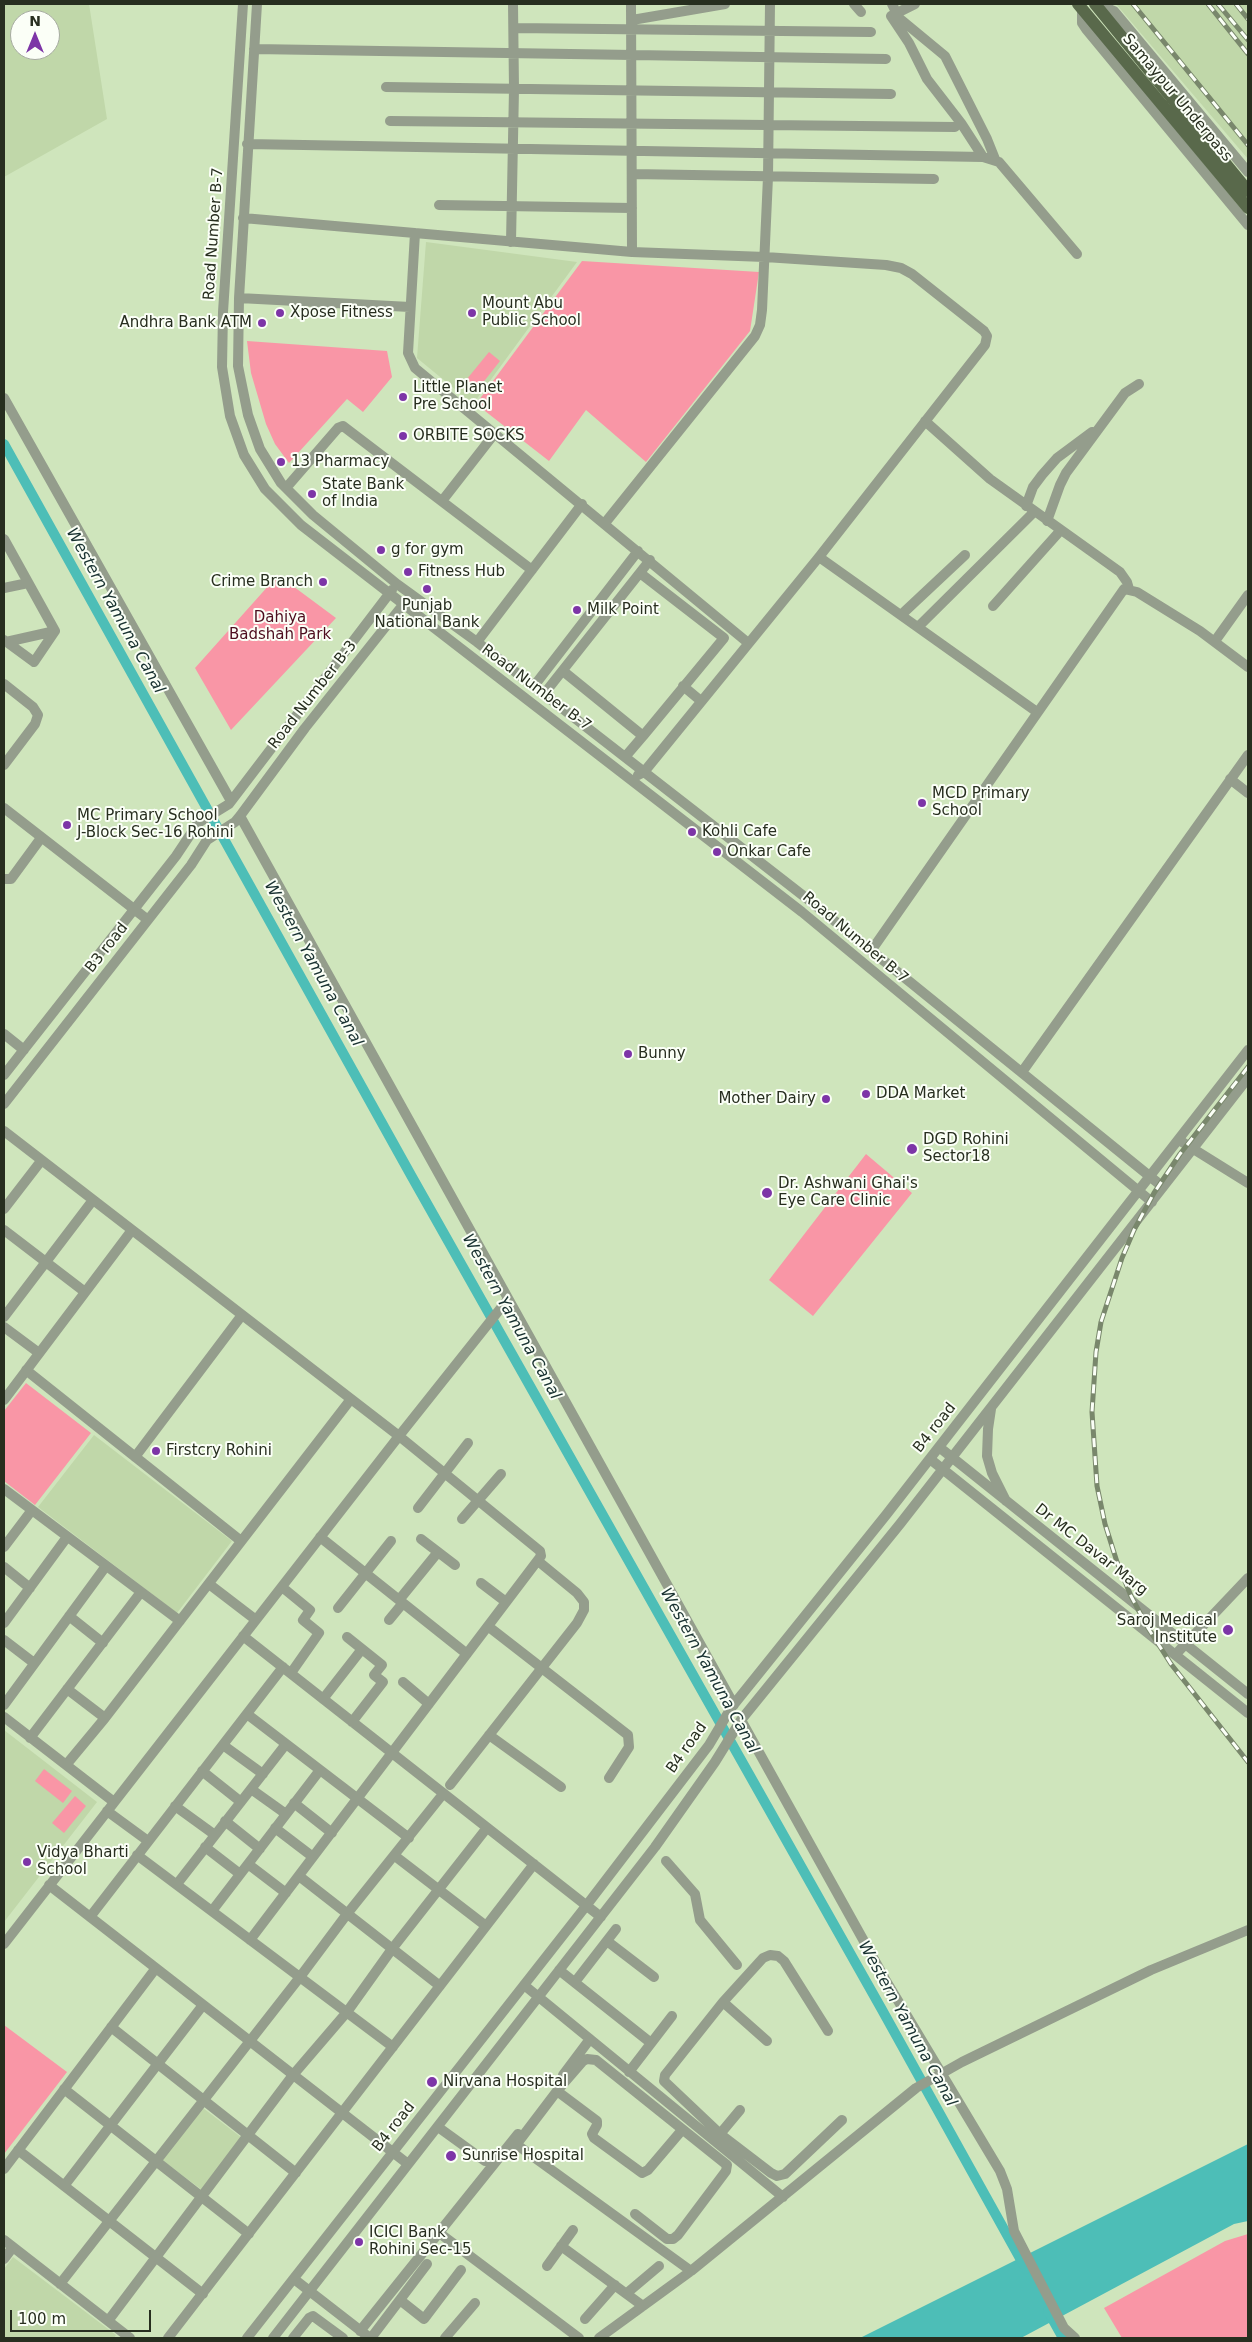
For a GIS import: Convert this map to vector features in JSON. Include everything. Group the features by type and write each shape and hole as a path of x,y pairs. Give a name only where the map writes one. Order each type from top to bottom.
{"main road":[{"name":"Samaypur Underpass","path":"1097,4 1248,191"},
{"name":"Samaypur Underpass","path":"1080,7 1248,208"}],"street":[{"name":"Road Number B-7","path":"243,4 223,312 222,367 230,416 244,454 265,489 301,525 802,912 1152,1202"},
{"name":"Road Number B-7","path":"257,4 238,298 238,366 248,415 260,449 286,488 313,515 397,584 477,642 810,901 1151,1175 1163,1187"},
{"path":"511,242 514,150 513,4"},
{"path":"631,4 632,252"},
{"path":"632,24 725,4"},
{"path":"605,523 755,336 762,310 765,257 769,154 770,4"},
{"path":"894,8 915,4"},
{"path":"1097,4 1114,11 1248,172"},
{"path":"1080,7 1082,23 1086,29 1248,225"},
{"path":"894,8 891,16 909,44 927,80 961,123 983,156"},
{"path":"894,8 900,18 945,56 987,139 995,160 1077,254"},
{"path":"514,28 632,24 769,31 871,32"},
{"path":"254,49 886,59"},
{"path":"386,87 891,94"},
{"path":"390,120 955,127"},
{"path":"247,144 632,152 983,156 995,160"},
{"path":"632,174 934,180"},
{"path":"439,205 632,208"},
{"path":"244,218 632,252 765,257 901,268 984,331 987,336 985,345 819,557 644,772 630,779"},
{"path":"415,233 408,345 410,360 415,368 748,642"},
{"path":"238,298 410,307"},
{"path":"1047,521 1066,473 1125,393 1139,384"},
{"path":"4,398 230,802 397,584"},
{"path":"925,421 990,479 1060,531 1120,572 1129,589 1215,641 1248,667"},
{"path":"918,628 1030,509 1032,487 1052,464 1103,424"},
{"path":"286,488 338,428 343,426 532,570"},
{"path":"442,501 495,433"},
{"path":"477,642 582,504"},
{"path":"993,606 1060,531"},
{"path":"4,541 56,631"},
{"path":"534,686 638,551"},
{"path":"901,615 965,555"},
{"path":"819,557 1037,712"},
{"path":"544,694 650,560"},
{"path":"625,757 724,638 640,573"},
{"path":"4,588 28,583"},
{"path":"871,951 1121,592 1129,589"},
{"name":"Road Number B-3","path":"237,819 305,728 411,594"},
{"path":"1215,641 1248,595"},
{"path":"5,641 56,631"},
{"path":"5,641 34,662 56,631"},
{"path":"563,671 643,736"},
{"path":"4,684 33,707 38,715 35,724 4,765"},
{"path":"683,686 701,701"},
{"path":"1022,1072 1248,755"},
{"path":"1230,779 1248,793"},
{"name":"B3 road","path":"4,1075 176,856 198,823 230,802"},
{"path":"4,808 148,920"},
{"path":"237,819 505,1303 732,1706"},
{"name":"B3 road","path":"4,1104 191,865 207,840 237,819"},
{"path":"4,879 11,879 42,838"},
{"path":"802,912 810,901"},
{"path":"4,1034 24,1050"},
{"name":"B4 road","path":"247,2338 586,1906 709,1745 732,1706 939,1448 1248,1050"},
{"name":"B4 road","path":"273,2338 655,1847 716,1762 739,1723 942,1470 1248,1078"},
{"path":"4,1131 399,1436 540,1551 541,1556 538,1561 489,1627 250,1940"},
{"path":"1179,1140 1192,1150 1248,1183"},
{"path":"4,1209 42,1161"},
{"path":"4,1317 47,1263 93,1200"},
{"path":"4,1230 85,1292"},
{"path":"4,1400 132,1230"},
{"path":"1052,1302 1065,1312"},
{"path":"4,1944 320,1537 505,1303"},
{"path":"135,1457 242,1315"},
{"path":"4,1327 39,1354"},
{"path":"26,1370 241,1541"},
{"path":"66,1765 105,1718 351,1400"},
{"path":"992,1406 988,1429 987,1456 992,1473 1008,1503"},
{"path":"418,1508 468,1443"},
{"name":"Dr MC Davar Marg","path":"939,1448 1248,1694"},
{"path":"930,1459 1248,1713"},
{"path":"462,1519 502,1474"},
{"path":"4,1489 180,1621"},
{"path":"4,1547 32,1510"},
{"path":"4,1623 67,1536"},
{"path":"320,1537 467,1654"},
{"path":"421,1538 455,1565"},
{"path":"338,1608 391,1541"},
{"path":"390,1620 401,1601 438,1552"},
{"path":"450,1785 577,1623 584,1610 584,1602 577,1593 538,1561"},
{"path":"4,1705 106,1566"},
{"path":"4,1567 30,1588"},
{"path":"1176,1654 1248,1578"},
{"path":"209,1584 256,1620"},
{"path":"481,1584 506,1602"},
{"path":"90,1917 247,1714 319,1633 303,1620 310,1610 282,1587"},
{"path":"30,1738 141,1592"},
{"path":"69,1616 103,1643"},
{"path":"489,1627 628,1735 629,1747 609,1778"},
{"path":"243,1636 486,1829 601,1917"},
{"path":"347,1637 382,1665 374,1675 383,1682 352,1722"},
{"path":"4,1640 34,1664"},
{"path":"323,1699 362,1649"},
{"path":"403,1682 429,1704"},
{"path":"67,1689 105,1718"},
{"path":"247,1714 408,1838"},
{"path":"4,1717 114,1802"},
{"path":"739,1723 885,1979 1000,2171 1007,2189 1014,2231 1018,2240 1064,2328 1075,2338"},
{"path":"489,1735 561,1787"},
{"path":"223,1744 263,1774"},
{"path":"176,1884 286,1744"},
{"path":"212,1911 320,1770"},
{"path":"202,1771 241,1802"},
{"path":"251,1788 286,1814"},
{"path":"60,2284 347,1914 444,1794"},
{"path":"294,1804 332,1833"},
{"path":"176,1806 215,1835"},
{"path":"107,1811 148,1841"},
{"path":"226,1821 260,1848"},
{"path":"275,1828 313,1857"},
{"path":"108,2321 293,2075 347,2012 392,1949 440,1891 486,1829"},
{"path":"205,1847 240,1874"},
{"path":"137,1855 393,2047"},
{"path":"395,1856 486,1926"},
{"path":"666,1862 695,1894 700,1920 737,1964"},
{"path":"248,1864 286,1893"},
{"path":"168,2338 534,1864"},
{"path":"299,1876 440,1986"},
{"path":"49,1886 408,2164"},
{"path":"575,1982 616,1930"},
{"path":"599,2338 691,2271 916,2088 962,2062 1151,1970 1248,1930"},
{"path":"607,1941 654,1978"},
{"path":"557,2091 596,2121 597,2125 592,2134 594,2138 642,2173 648,2170 685,2126 684,2109 666,2084 664,2078 723,2002 763,1958 770,1955 778,1956 784,1961 828,2031"},
{"path":"4,2169 156,1968"},
{"path":"559,1970 651,2043"},
{"path":"524,1986 629,2072 720,2134 777,2176 785,2174 842,2120"},
{"path":"723,2002 767,2041"},
{"path":"64,2186 203,2005"},
{"path":"629,2072 672,2016"},
{"path":"111,2027 296,2173"},
{"path":"514,2143 590,2039"},
{"path":"360,2330 438,2232 583,2061 592,2059 783,2197"},
{"path":"64,2089 249,2234"},
{"path":"720,2134 740,2110"},
{"path":"635,2214 667,2238 673,2239 726,2171 725,2162 685,2126"},
{"path":"438,2127 485,2161"},
{"path":"514,2143 691,2271"},
{"path":"18,2150 202,2294"},
{"path":"548,2266 573,2230"},
{"path":"438,2232 580,2338"},
{"path":"4,2240 130,2338"},
{"path":"561,2246 643,2306"},
{"path":"4,2259 13,2247"},
{"path":"294,2279 371,2338 427,2264"},
{"path":"627,2293 659,2266"},
{"path":"400,2300 424,2319 461,2270"},
{"path":"585,2319 615,2285"},
{"path":"445,2338 475,2303"},
{"path":"293,2338 309,2318 313,2316 341,2338"}],"shaded area":[{"path":"4,4 89,4 107,119 4,177"},
{"path":"1116,4 1248,4 1248,159"},
{"path":"426,242 577,262 473,404 417,358"},
{"path":"94,1435 232,1541 177,1613 38,1507"},
{"name":"Vidya Bharti School","path":"4,1730 97,1802 4,1922"},
{"path":"203,2108 242,2138 202,2190 162,2160"},
{"path":"13,2257 116,2335 114,2338 4,2338 4,2269"}],"green space":[{"path":"582,261 759,272 750,331 646,462 586,410 549,461 476,404"},
{"path":"247,341 387,351 392,377 363,412 347,399 289,463 275,444 266,424 251,373"},
{"path":"489,352 500,361 474,394 462,385"},
{"name":"Dahiya Badshah Park","path":"278,575 336,618 231,730 195,668"},
{"path":"866,1154 912,1193 813,1316 769,1280"},
{"path":"26,1383 91,1433 35,1505 4,1481 4,1411"},
{"path":"44,1769 72,1791 63,1803 35,1781"},
{"path":"75,1796 86,1806 64,1833 52,1823"},
{"path":"4,2025 67,2072 4,2154"},
{"path":"1248,2234 1248,2338 1122,2338 1104,2308 1225,2241"}],"water":[{"path":"1248,2144 1248,2221 1234,2224 1021,2338 860,2338"}],"waterway":[{"name":"Western Yamuna Canal","path":"4,444 412,1177 881,2008 1026,2269"},
{"path":"1048,2311 1063,2338"}],"railway":[{"path":"1133,4 1248,145"},
{"path":"1208,4 1248,54"},
{"path":"1218,4 1248,40"},
{"path":"1236,4 1248,19"},
{"path":"1248,1067 1180,1154 1154,1193 1134,1230 1122,1258 1101,1322 1096,1352 1092,1412 1097,1486 1105,1524 1117,1562 1131,1596 1148,1628 1171,1664 1248,1762"}],"place":[{"name":"Xpose Fitness","path":"280,313"},
{"name":"Mount Abu Public School","path":"472,313"},
{"name":"Andhra Bank ATM","path":"262,323"},
{"name":"Little Planet Pre School","path":"403,397"},
{"name":"ORBITE SOCKS","path":"403,436"},
{"name":"13 Pharmacy","path":"281,462"},
{"name":"State Bank of India","path":"312,494"},
{"name":"g for gym","path":"381,550"},
{"name":"Fitness Hub","path":"408,572"},
{"name":"Crime Branch","path":"323,582"},
{"name":"Punjab National Bank","path":"427,589"},
{"name":"Milk Point","path":"577,610"},
{"name":"MCD Primary School","path":"922,803"},
{"name":"MC Primary School J-Block Sec-16 Rohini","path":"67,825"},
{"name":"Kohli Cafe","path":"692,832"},
{"name":"Onkar Cafe","path":"717,852"},
{"name":"Bunny","path":"628,1054"},
{"name":"DDA Market","path":"866,1094"},
{"name":"Mother Dairy","path":"826,1099"},
{"name":"DGD Rohini Sector18","path":"912,1149"},
{"name":"Dr. Ashwani Ghai's Eye Care Clinic","path":"767,1193"},
{"name":"Firstcry Rohini","path":"156,1451"},
{"name":"Saroj Medical Institute","path":"1228,1630"},
{"name":"Vidya Bharti School","path":"27,1862"},
{"name":"Nirvana Hospital","path":"432,2082"},
{"name":"Sunrise Hospital","path":"451,2156"},
{"name":"ICICI Bank Rohini Sec-15","path":"359,2242"}]}
